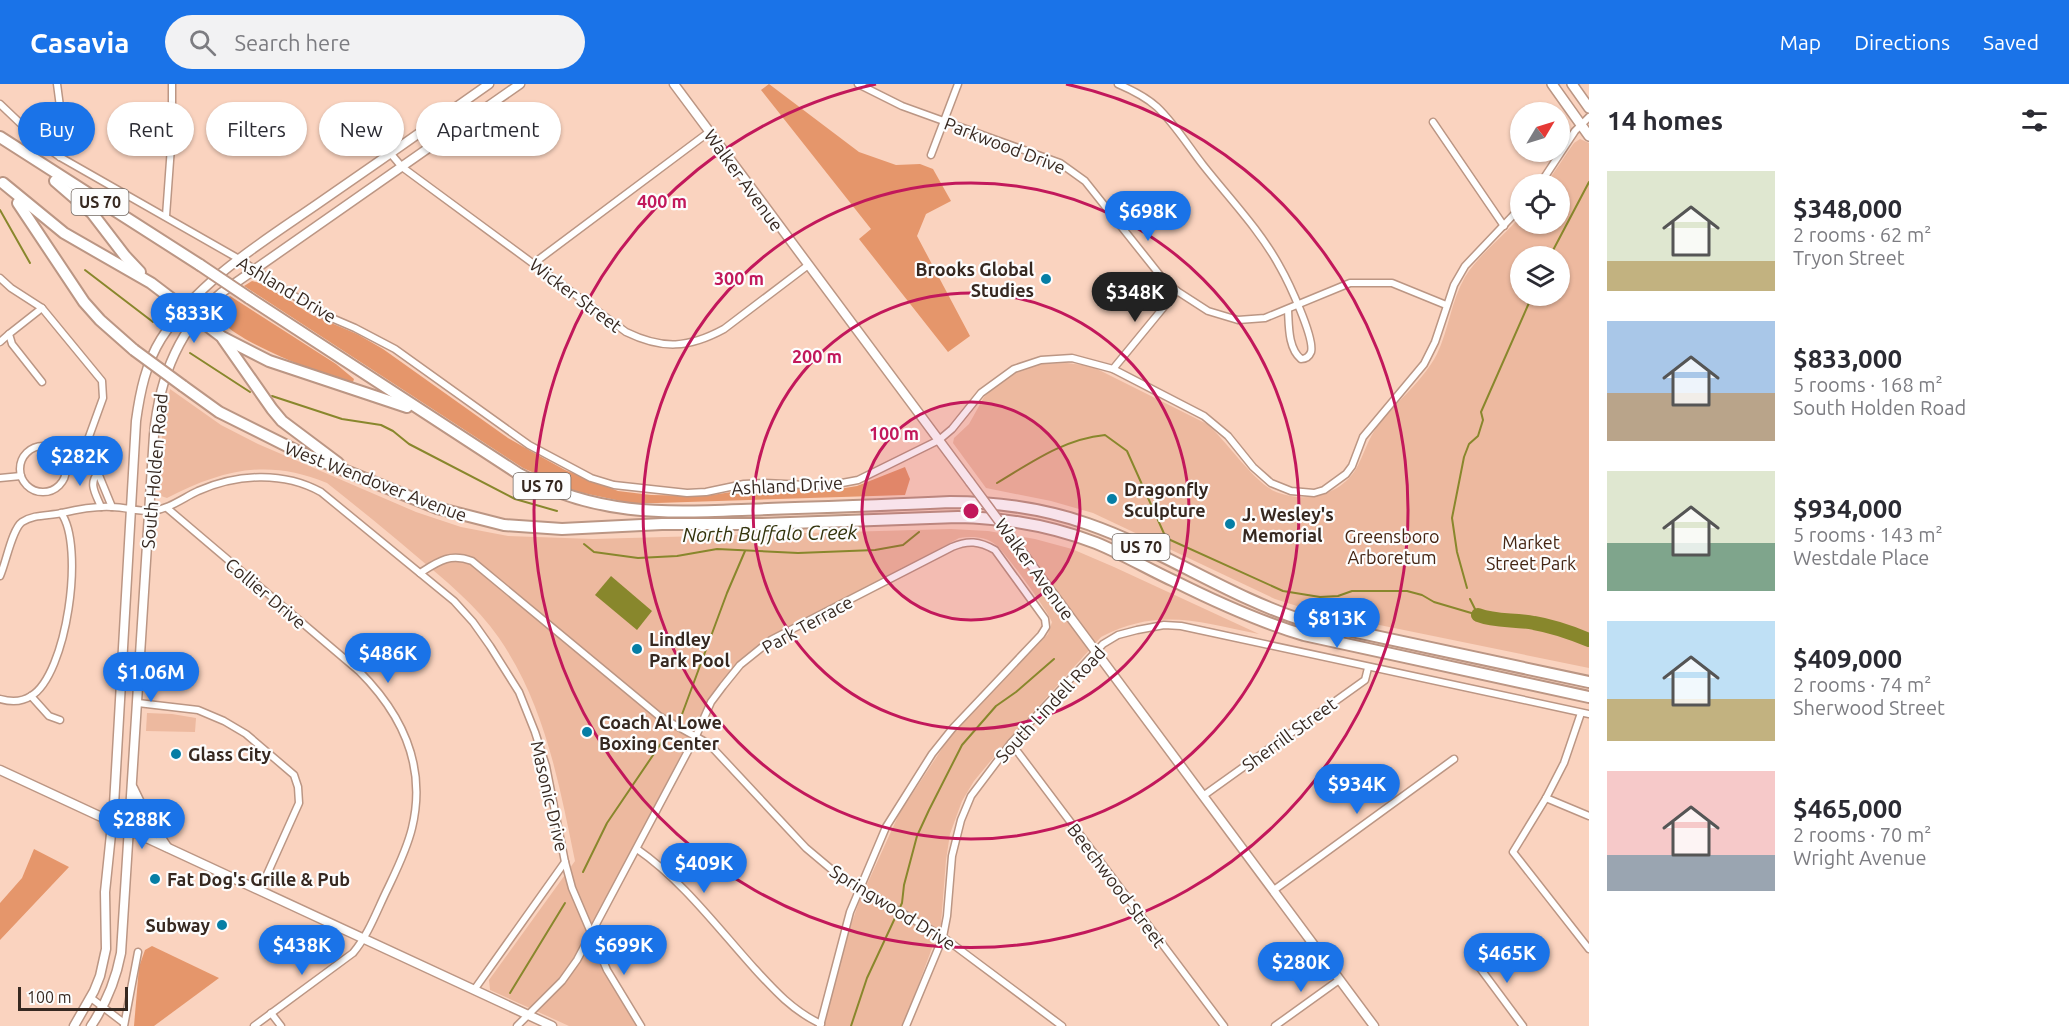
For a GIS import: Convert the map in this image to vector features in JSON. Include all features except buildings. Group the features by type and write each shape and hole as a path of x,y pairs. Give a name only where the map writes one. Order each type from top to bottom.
{"highway":[{"name":"US 70","path":"0,137 18,150"},
{"name":"US 70","path":"27,156 424,413 536,483 556,492 592,503 639,510 677,512 950,502 980,502 1022,507 1090,524 1261,605 1305,621 1589,682"},
{"path":"27,156 92,213 125,256 151,283"},
{"path":"1,181 64,233 151,283 222,337 269,361 424,413"},
{"name":"West Wendover Avenue","path":"1,181 28,216 84,302 100,320 134,350 219,412 273,440 437,508 504,525 562,530 662,524 762,524 958,517 1031,524 1096,543 1175,582 1282,629 1305,636 1589,697"},
{"path":"222,337 282,421 351,472"}],"main road":[{"name":"South Holden Road","path":"404,145 489,84"},
{"name":"South Holden Road","path":"91,1026 103,1008 122,953 155,425 161,389 177,348 196,317 221,293 520,84"},
{"name":"Walker Avenue","path":"674,84 807,266 1374,1026"},
{"path":"1552,84 1589,136"},
{"path":"1572,84 1589,108"},
{"name":"South Holden Road","path":"74,1026 91,998 100,976 106,949 105,892 112,821 136,421 142,384 161,339 185,309 238,259 388,156"},
{"path":"0,770 552,1026"},
{"path":"133,787 146,815 167,847"}],"street":[{"path":"57,84 59,102"},
{"path":"166,216 172,133 172,84"},
{"name":"Parkwood Drive","path":"858,84 902,106 1060,163 1085,181 1149,263 1176,291 1208,311 1239,320 1265,318 1350,283 1392,283 1446,305"},
{"path":"931,155 958,84"},
{"path":"1118,84 1136,92 1158,108 1257,234 1279,266 1299,305 1312,349 1310,355 1305,359 1296,355 1292,346 1288,310"},
{"name":"Ashland Drive","path":"0,104 18,121"},
{"path":"1547,174 1580,124 1589,117"},
{"path":"1432,122 1504,226"},
{"path":"534,263 709,132"},
{"name":"Ashland Drive","path":"60,156 238,259 320,313 395,349 529,445 591,478 614,485 687,493 706,492 744,484 826,486 858,480 939,440 952,429 981,393 1014,369 1041,360 1072,358 1113,369 1204,416 1228,436 1253,467 1271,483 1291,491 1314,493 1324,490 1346,474 1362,437 1424,364 1435,342 1454,285 1465,266 1510,219"},
{"name":"Wicker Street","path":"393,156 402,167 626,332 640,339 667,345 697,342 724,329 807,266"},
{"path":"0,278 42,308 102,381 102,398 82,456"},
{"path":"1113,369 1176,291"},
{"path":"0,342 42,308"},
{"path":"9,334 12,344 42,382"},
{"path":"61,455 66,466 65,479 60,486 53,491 40,493 25,484 20,468 22,459 30,449 46,446 61,455 91,458 96,463 112,507"},
{"path":"98,473 93,478 92,484 101,507"},
{"path":"0,478 21,476"},
{"name":"Masonic Drive","path":"0,576 15,530 21,523 32,518 90,507 150,511 167,508 207,487 239,478 282,478 305,483 321,492 454,601 473,622 519,692 546,766 572,888 607,970 641,1026"},
{"path":"92,484 101,482"},
{"name":"Collier Drive","path":"167,508 359,671 379,691 394,712 414,764 417,787 412,831 363,940 353,953 254,1026"},
{"path":"0,699 19,700 31,696 45,683 65,631 69,606 72,548 68,522 61,513"},
{"name":"Park Terrace","path":"517,1026 562,981 592,935 696,736 711,702 740,665 771,640 961,543 972,541 983,543 994,550 1045,619 1046,627 952,729 932,754 886,827 844,932 820,1025"},
{"name":"Springwood Drive","path":"420,573 449,557 460,557 472,561 659,716 709,744 806,848 831,869 943,937 1062,1026"},
{"name":"South Lindell Road","path":"906,1026 943,937 952,855 961,820 971,796 1011,744 1095,651 1118,635 1137,630 1172,626 1589,714"},
{"name":"Sherrill Street","path":"1203,796 1365,680 1368,668"},
{"path":"31,696 49,716 60,720"},
{"path":"138,704 188,708 224,721 246,734 294,775 299,802 260,890"},
{"path":"1581,713 1564,764 1546,798 1512,852 1589,949"},
{"name":"Beechwood Street","path":"1011,744 1224,1026"},
{"path":"1274,890 1454,759"},
{"path":"1546,798 1589,816"},
{"path":"637,849 652,859 677,882 772,987 801,1015 820,1025"},
{"path":"474,990 565,862"},
{"path":"91,998 124,1024 138,952"},
{"path":"1471,956 1523,1026"},
{"path":"1275,1026 1340,980"},
{"path":"271,1013 281,1026"}],"green space":[{"name":"Greensboro Arboretum","path":"1580,139 1589,143 1589,668 1316,612 1275,599 1093,513 1051,501 986,488 953,443 954,438 969,424 984,397 995,386 1018,371 1042,364 1067,363 1091,366 1207,424 1270,489 1301,497 1311,497 1332,491 1349,478 1379,424 1431,364 1441,344 1460,286 1478,260 1510,227 1510,234 1570,234 1570,174 1553,174 1561,162 1570,162 1570,149"},
{"path":"170,389 221,425 258,444 416,512 461,527 508,536 593,539 951,529 988,531 1035,539 1072,549 1259,634 1198,622 1160,620 1141,622 1101,637 1008,740 974,781 962,801 950,834 941,924 903,1026 824,1026 845,942 859,902 899,814 949,738 1048,634 1052,622 1001,550 988,540 968,537 959,538 889,577 787,627 760,644 739,662 708,703 585,939 636,1026 569,1026 490,990 489,980 575,861 556,774 539,717 515,664 499,638 471,604 449,584 327,483 305,475 265,469 226,474 167,498 161,496 159,491 162,437"},
{"path":"147,713 196,718 195,732 146,731"}],"shaded area":[{"path":"769,84 859,152 896,165 920,164 933,169 951,201 926,214 917,236 970,336 948,352 859,239 871,229 761,90"},
{"path":"252,281 265,284 310,314 357,334 383,349 508,438 565,470 618,491 651,495 705,496 745,490 804,488 833,490 857,486 905,467 910,479 905,495 630,503 574,491 523,468 244,286"},
{"path":"230,296 336,364 354,379 352,385 276,354 237,334 223,323 215,312 216,308"},
{"path":"611,576 652,611 637,630 595,595"},
{"path":"34,849 69,867 0,940 0,903 22,878"},
{"path":"152,946 219,978 154,1026 134,1026 139,967 145,950"}],"waterway":[{"path":"1555,246 1589,182"},
{"name":"North Buffalo Creek","path":"0,210 30,263"},
{"name":"North Buffalo Creek","path":"85,270 153,322"},
{"path":"1467,588 1457,552 1452,518 1464,457 1469,444 1478,436 1483,420 1481,412 1528,306"},
{"name":"North Buffalo Creek","path":"190,353 250,392"},
{"name":"North Buffalo Creek","path":"272,396 342,419 381,425 409,444 515,499 557,511"},
{"name":"North Buffalo Creek","path":"997,483 1062,446 1105,435 1127,451 1166,538 1283,591 1320,597 1338,596 1352,591 1407,591 1478,615"},
{"name":"North Buffalo Creek","path":"584,544 594,552 638,558 677,556 717,549 798,553 875,550 903,545 919,532"},
{"path":"681,717 745,551"},
{"path":"1470,599 1478,615"},
{"name":"North Buffalo Creek","path":"1478,615 1492,619 1541,624 1589,640"},
{"path":"851,1026 867,978 902,903 904,885 917,836 962,745 996,706 1054,659"},
{"path":"583,872 607,823 664,739"},
{"path":"510,993 565,903"}],"place":[{"name":"Brooks Global Studies","path":"1046,279"},
{"name":"Dragonfly Sculpture","path":"1112,499"},
{"name":"J. Wesley's Memorial","path":"1230,524"},
{"name":"Lindley Park Pool","path":"637,649"},
{"name":"Coach Al Lowe Boxing Center","path":"587,732"},
{"name":"Glass City","path":"176,754"},
{"name":"Fat Dog's Grille & Pub","path":"155,879"},
{"name":"Subway","path":"222,925"}],"park label":[{"name":"Market Street Park","path":"1531,552"}]}
